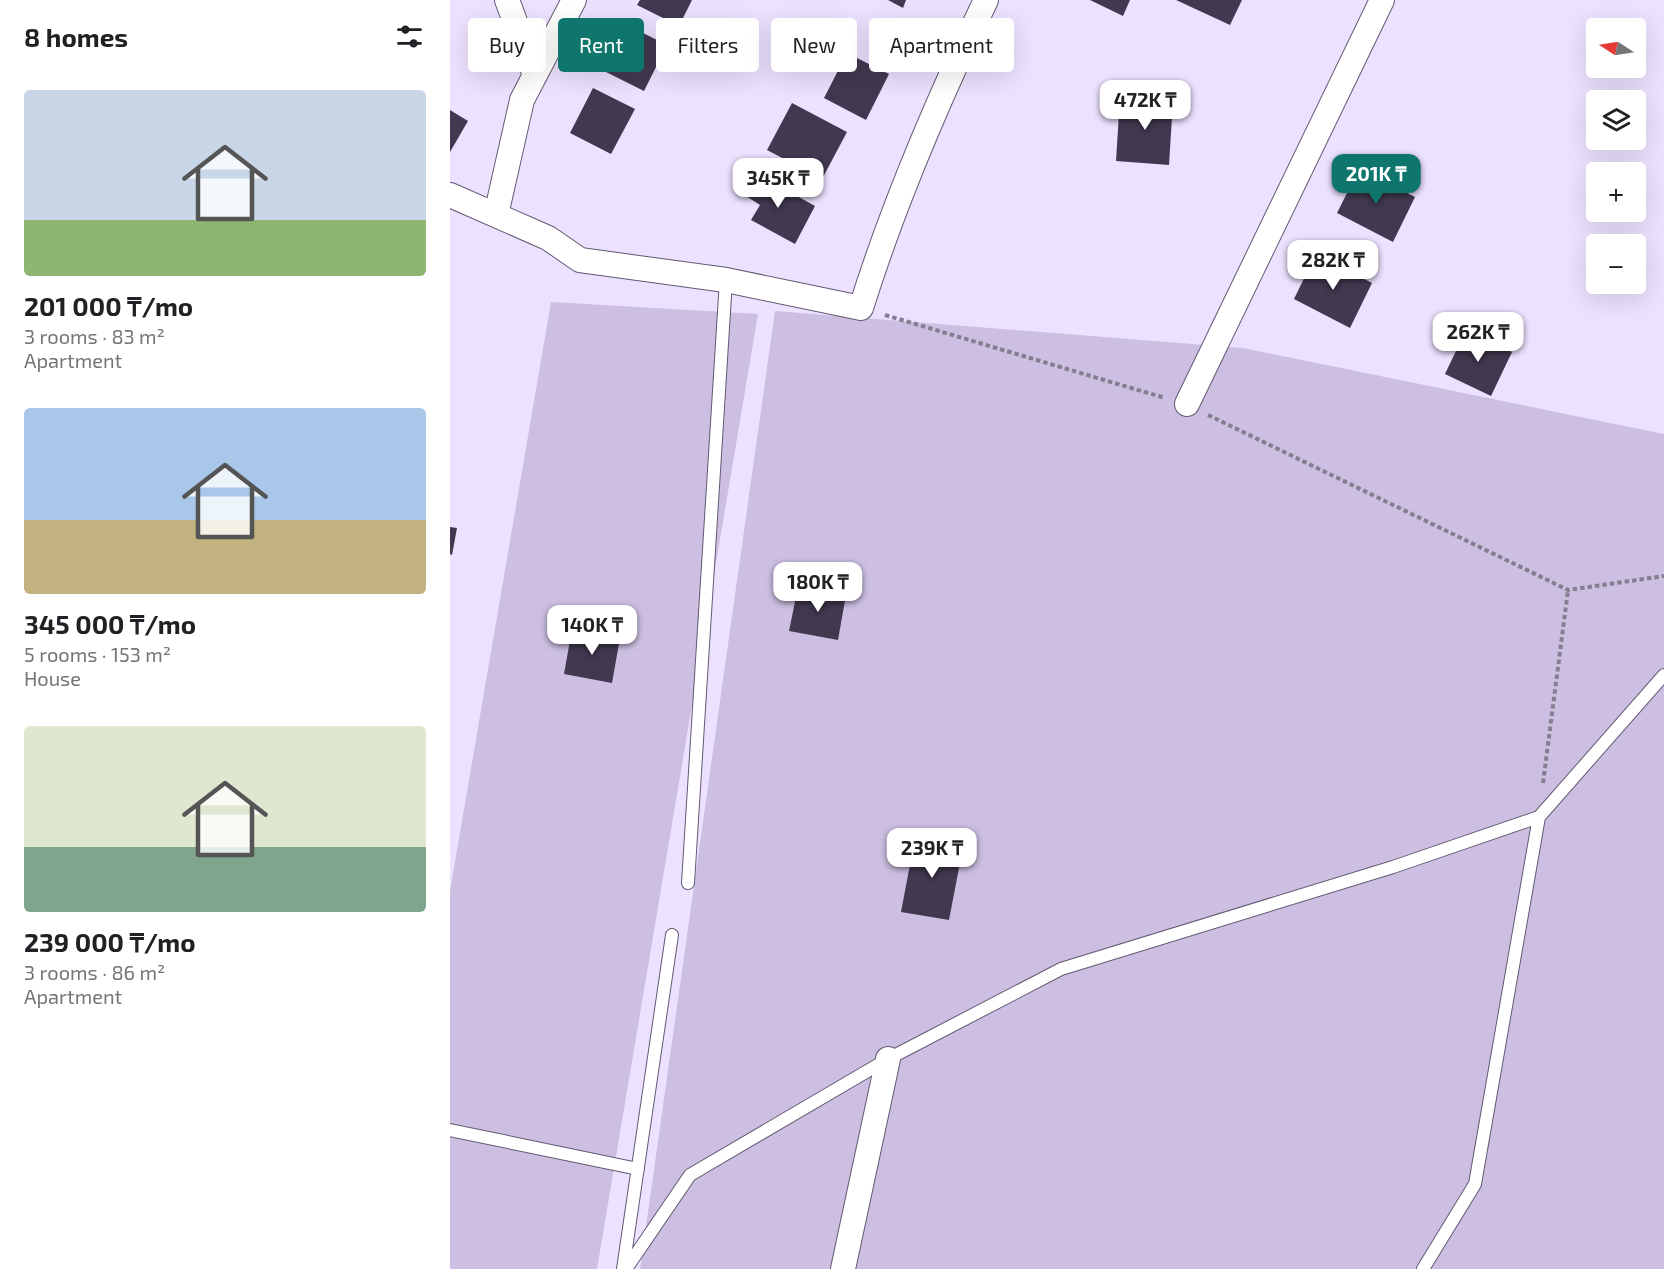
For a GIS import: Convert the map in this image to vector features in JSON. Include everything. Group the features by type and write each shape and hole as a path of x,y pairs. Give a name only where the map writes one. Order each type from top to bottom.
{"street":[{"path":"507,0 535,75"},
{"path":"496,215 522,100 574,0"},
{"path":"450,195 548,238 580,260 726,279 861,308 879,251 914,158 986,0"},
{"path":"1187,404 1382,0"},
{"path":"843,1269 888,1059"}],"lane":[{"path":"688,883 726,279"},
{"path":"624,1269 690,1175 888,1059 1061,969 1393,867 1539,817 1664,675"},
{"path":"1423,1269 1475,1184 1539,817"},
{"path":"624,1269 672,935"},
{"path":"450,1130 638,1168"}],"path":[{"path":"861,308 1187,404 1568,590 1664,576"},
{"path":"1539,817 1568,590"}],"shaded area":[{"path":"551,302 758,314 597,1269 450,1269 450,891"},
{"path":"775,311 1243,348 1664,434 1664,1269 640,1269"}],"building":[{"path":"640,0 692,0 683,18 663,18 637,5"},
{"path":"888,0 906,0 903,8"},
{"path":"1090,0 1130,0 1123,16"},
{"path":"1176,0 1242,0 1230,25"},
{"path":"644,34 656,40 656,67 644,91 606,72 644,72"},
{"path":"857,58 869,64 869,72 889,74 866,120 824,98 837,72 857,72"},
{"path":"593,88 635,109 611,154 570,133"},
{"path":"1120,97 1173,101 1169,165 1116,161"},
{"path":"792,103 847,132 822,179 767,150"},
{"path":"450,110 468,121 450,152"},
{"path":"1359,169 1415,197 1393,242 1337,213"},
{"path":"755,173 815,206 795,244 751,220 760,205 743,194"},
{"path":"1316,254 1372,283 1350,328 1294,299"},
{"path":"1466,330 1512,352 1491,396 1445,374"},
{"path":"450,527 457,528 452,555 450,554"},
{"path":"798,587 846,595 838,640 789,631"},
{"path":"572,629 620,638 612,683 564,674"},
{"path":"915,838 963,847 949,920 901,912"}]}
